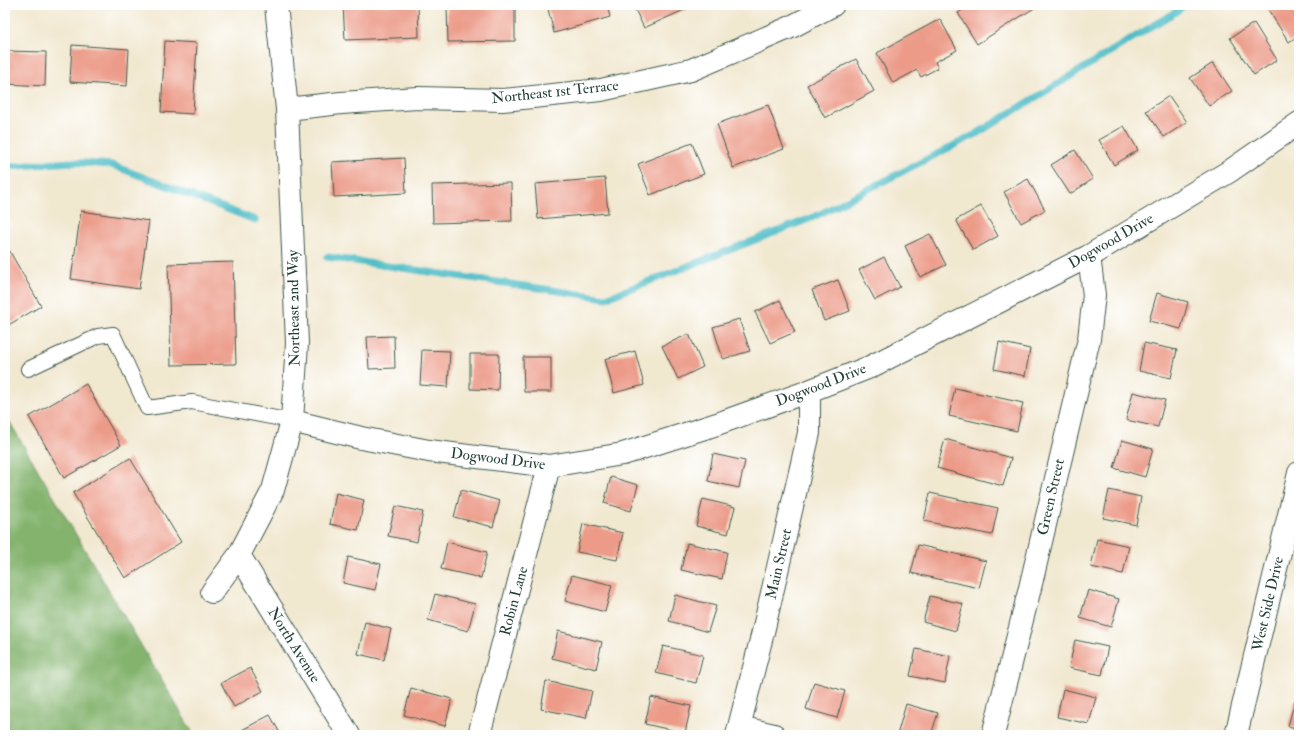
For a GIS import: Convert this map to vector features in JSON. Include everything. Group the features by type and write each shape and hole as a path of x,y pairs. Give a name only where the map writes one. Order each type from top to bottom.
{"street":[{"name":"Northeast 2nd Way","path":"212,592 239,554 274,490 292,421 297,343 286,109 276,5"},
{"name":"Northeast 1st Terrace","path":"286,109 341,103 418,98 503,100 602,90 691,70 791,27 833,5"},
{"name":"Dogwood Drive","path":"292,421 361,438 429,451 549,466 623,454 717,424 870,367 1089,256 1230,171 1299,123"},
{"name":"Green Street","path":"993,735 1030,588 1088,339 1094,295 1089,256"},
{"name":"Main Street","path":"738,731 763,632 809,433 809,391"},
{"name":"Robin Lane","path":"479,735 549,466"},
{"name":"West Side Drive","path":"1236,735 1299,473"},
{"name":"North Avenue","path":"239,554 349,735"},
{"path":"738,731 774,735"}],"lane":[{"path":"28,369 98,336 113,334 147,408 192,402 292,421"}],"green space":[{"path":"5,414 194,735 5,735"}],"building":[{"path":"343,5 418,5 419,37 345,40"},
{"path":"547,5 607,5 610,17 554,33"},
{"path":"633,5 695,5 644,28"},
{"path":"970,5 1039,5 977,44 958,13"},
{"path":"1265,5 1297,5 1299,8 1299,35 1289,42"},
{"path":"515,6 515,41 448,42 447,7"},
{"path":"940,19 957,50 935,62 938,68 921,77 917,70 893,83 877,53"},
{"path":"1254,23 1277,60 1254,75 1230,38"},
{"path":"165,41 197,43 193,114 161,112"},
{"path":"72,45 129,49 127,86 70,82"},
{"path":"5,51 46,52 45,86 5,84"},
{"path":"856,59 874,91 825,118 807,85"},
{"path":"1213,63 1232,91 1209,106 1190,78"},
{"path":"1169,96 1187,122 1164,137 1146,111"},
{"path":"768,105 784,149 733,168 717,124"},
{"path":"1124,126 1138,150 1114,165 1099,140"},
{"path":"692,143 704,174 650,195 638,164"},
{"path":"1075,150 1093,179 1070,194 1051,165"},
{"path":"404,158 406,193 334,197 332,162"},
{"path":"605,178 608,213 538,219 535,184"},
{"path":"1028,179 1045,210 1021,223 1004,192"},
{"path":"511,183 512,221 433,223 432,185"},
{"path":"981,206 998,236 973,250 956,220"},
{"path":"81,211 149,221 139,289 71,279"},
{"path":"930,234 946,265 920,277 905,246"},
{"path":"5,243 41,306 5,327"},
{"path":"884,257 900,287 875,300 859,270"},
{"path":"233,262 236,364 171,365 168,264"},
{"path":"838,280 850,311 824,321 812,290"},
{"path":"1157,293 1188,302 1181,329 1149,321"},
{"path":"780,300 795,332 770,343 755,312"},
{"path":"739,319 750,351 723,359 713,327"},
{"path":"689,334 703,367 678,379 662,346"},
{"path":"394,336 395,368 369,369 367,337"},
{"path":"999,342 1030,349 1025,376 994,369"},
{"path":"1144,343 1177,350 1171,378 1139,371"},
{"path":"422,350 450,351 448,387 420,385"},
{"path":"635,351 644,385 614,393 605,359"},
{"path":"470,354 499,354 498,390 470,389"},
{"path":"523,357 551,357 551,392 524,392"},
{"path":"86,384 121,445 64,478 29,417"},
{"path":"955,388 1023,403 1017,431 949,416"},
{"path":"1133,392 1165,400 1158,427 1126,420"},
{"path":"945,439 1011,458 1003,486 937,468"},
{"path":"1122,440 1153,449 1145,477 1114,468"},
{"path":"713,454 745,461 739,488 708,481"},
{"path":"130,458 181,542 125,578 73,493"},
{"path":"611,477 638,485 631,511 604,503"},
{"path":"461,490 500,501 493,527 454,517"},
{"path":"1109,490 1141,497 1136,525 1103,518"},
{"path":"336,493 364,500 358,530 330,524"},
{"path":"930,493 998,508 992,535 924,521"},
{"path":"703,499 735,507 728,534 696,526"},
{"path":"395,506 423,512 417,542 388,536"},
{"path":"583,524 623,533 617,560 577,552"},
{"path":"1097,539 1129,546 1123,574 1091,567"},
{"path":"447,542 487,552 481,578 441,569"},
{"path":"687,543 727,552 722,579 681,570"},
{"path":"918,545 986,561 979,588 911,573"},
{"path":"348,557 381,564 375,590 343,583"},
{"path":"572,575 612,585 605,612 565,601"},
{"path":"1088,590 1119,599 1111,627 1080,618"},
{"path":"435,594 475,604 468,631 428,620"},
{"path":"675,595 716,606 708,632 669,621"},
{"path":"930,596 963,604 956,631 923,622"},
{"path":"365,622 391,629 384,660 358,654"},
{"path":"558,631 602,642 596,669 552,658"},
{"path":"1075,640 1108,647 1102,675 1069,668"},
{"path":"663,646 703,655 696,683 656,673"},
{"path":"916,649 950,656 945,683 910,676"},
{"path":"250,668 263,691 234,707 221,683"},
{"path":"546,681 592,691 586,718 541,709"},
{"path":"814,682 845,691 837,718 806,709"},
{"path":"411,688 452,699 445,726 404,715"},
{"path":"1063,689 1096,697 1089,724 1057,717"},
{"path":"651,697 691,706 685,733 645,724"},
{"path":"1295,700 1299,701 1299,729 1288,726"},
{"path":"906,704 938,713 931,735 897,735"},
{"path":"270,715 281,735 245,735 242,730"}],"waterway":[{"path":"327,257 606,298 814,217 976,134 1185,5"},
{"path":"5,167 71,162 112,165 255,220"}]}
